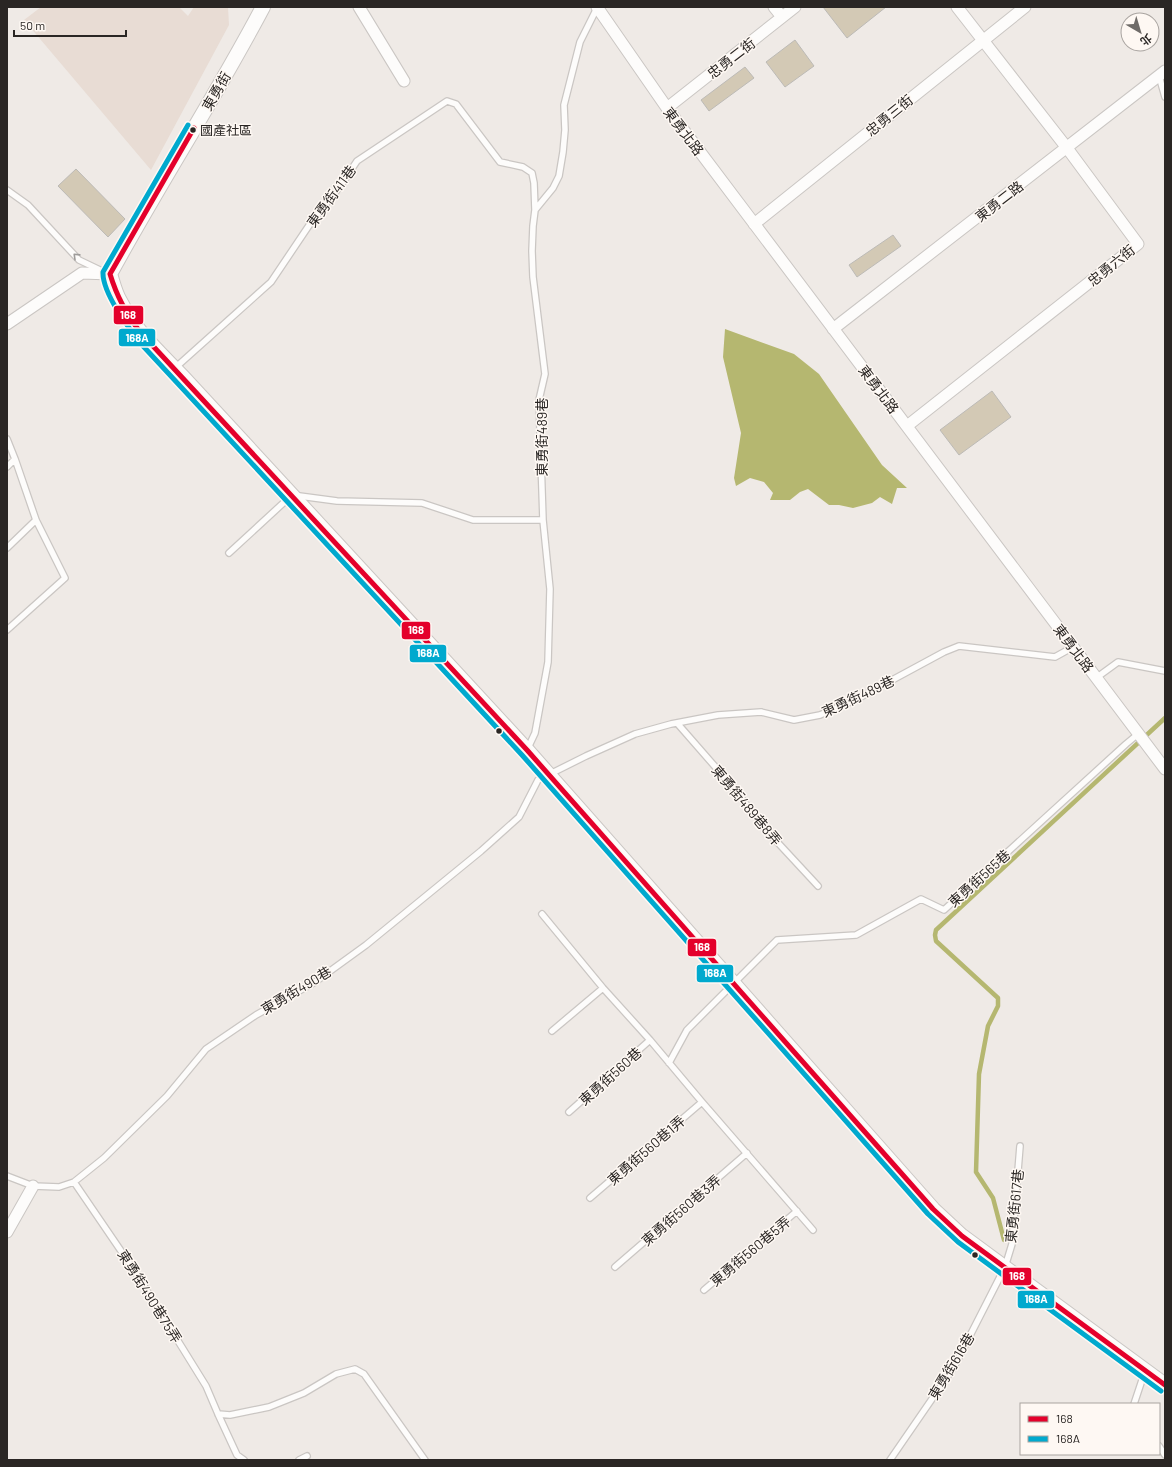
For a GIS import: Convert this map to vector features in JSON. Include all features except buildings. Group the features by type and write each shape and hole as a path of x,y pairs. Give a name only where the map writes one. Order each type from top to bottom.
{"street":[{"name":"東勇街","path":"110,274 241,48 263,7"},
{"path":"359,7 404,81"},
{"name":"東勇北路","path":"597,7 666,108 1165,769"},
{"path":"774,7 782,17"},
{"name":"忠勇二街","path":"666,108 795,7"},
{"name":"忠勇六街","path":"906,426 1138,244 1067,148 957,7"},
{"name":"忠勇三街","path":"754,224 1025,7"},
{"name":"東勇二路","path":"833,329 1162,74"},
{"path":"7,324 82,272 110,274 119,299 147,341 292,495 550,775 733,984 933,1208 962,1236 1165,1386"},
{"path":"7,1232 33,1186"}],"lane":[{"path":"535,210 552,188 559,176 565,137 564,105 580,42 597,7"},
{"path":"1162,74 1165,98"},
{"name":"東勇街411巷","path":"174,368 271,282 312,222 341,185 356,160 447,102 456,104 500,162 523,167 532,173 535,210"},
{"path":"7,190 28,205 79,260 110,274"},
{"name":"東勇街489巷","path":"527,750 535,732 548,662 550,589 543,520 539,400 545,374 533,277 532,238 535,210"},
{"path":"7,439 36,520 65,578 7,630"},
{"path":"7,467 15,459"},
{"path":"229,553 292,495 337,501 422,503 473,520 543,520"},
{"path":"7,548 36,520"},
{"name":"東勇街489巷","path":"550,775 586,756 635,734 677,723 718,715 761,712 794,720 820,715 857,698 944,652 959,646 1055,658 1073,647"},
{"path":"1096,678 1118,662 1165,671"},
{"name":"東勇街489巷8弄","path":"677,723 732,786 767,831 818,886"},
{"name":"東勇街565巷","path":"733,984 777,940 856,935 921,899 944,910 1138,734"},
{"name":"東勇街490巷","path":"7,1176 33,1186 59,1187 74,1182 104,1158 167,1096 206,1049 256,1015 314,982 366,945 481,851 519,817 538,780 550,775"},
{"path":"542,914 603,988 650,1040 813,1230"},
{"path":"669,1063 688,1030 733,984"},
{"path":"552,1031 603,988"},
{"name":"東勇街560巷","path":"569,1112 650,1040"},
{"name":"東勇街560巷1弄","path":"590,1198 702,1102"},
{"name":"東勇街617巷","path":"1005,1267 1012,1244 1020,1146"},
{"name":"東勇街560巷3弄","path":"615,1267 747,1153"},
{"name":"東勇街490巷75弄","path":"74,1182 134,1270 206,1386 237,1458 244,1460"},
{"name":"東勇街560巷5弄","path":"704,1290 797,1211"},
{"name":"東勇街616巷","path":"890,1460 954,1367 1005,1267"},
{"path":"218,1414 230,1415 269,1407 304,1393 336,1374 355,1369 364,1374 425,1460"},
{"path":"1134,1403 1145,1371"},
{"path":"299,1460 307,1456"}],"shaded area":[{"path":"41,7 179,7 188,16 194,7 228,7 229,25 151,170 24,20"},
{"path":"725,329 794,354 819,374 882,465 907,488 897,488 892,504 880,497 872,503 853,508 839,505 829,505 808,489 800,492 790,500 770,500 773,493 764,482 750,478 736,486 734,478 741,433 723,357"}],"waterway":[{"path":"1004,1240 993,1198 976,1172 979,1074 988,1026 998,1006 998,998 936,941 936,930 1165,718"}],"transit line":[{"name":"168A","path":"188,125 103,272 104,281 112,300 124,321 143,346 522,755 928,1214 958,1242 1161,1391"},
{"name":"168","path":"194,128 110,274 122,304 140,332 527,750 933,1209 962,1236 1165,1385"}],"place":[{"name":"國產社區","path":"193,130"}]}
